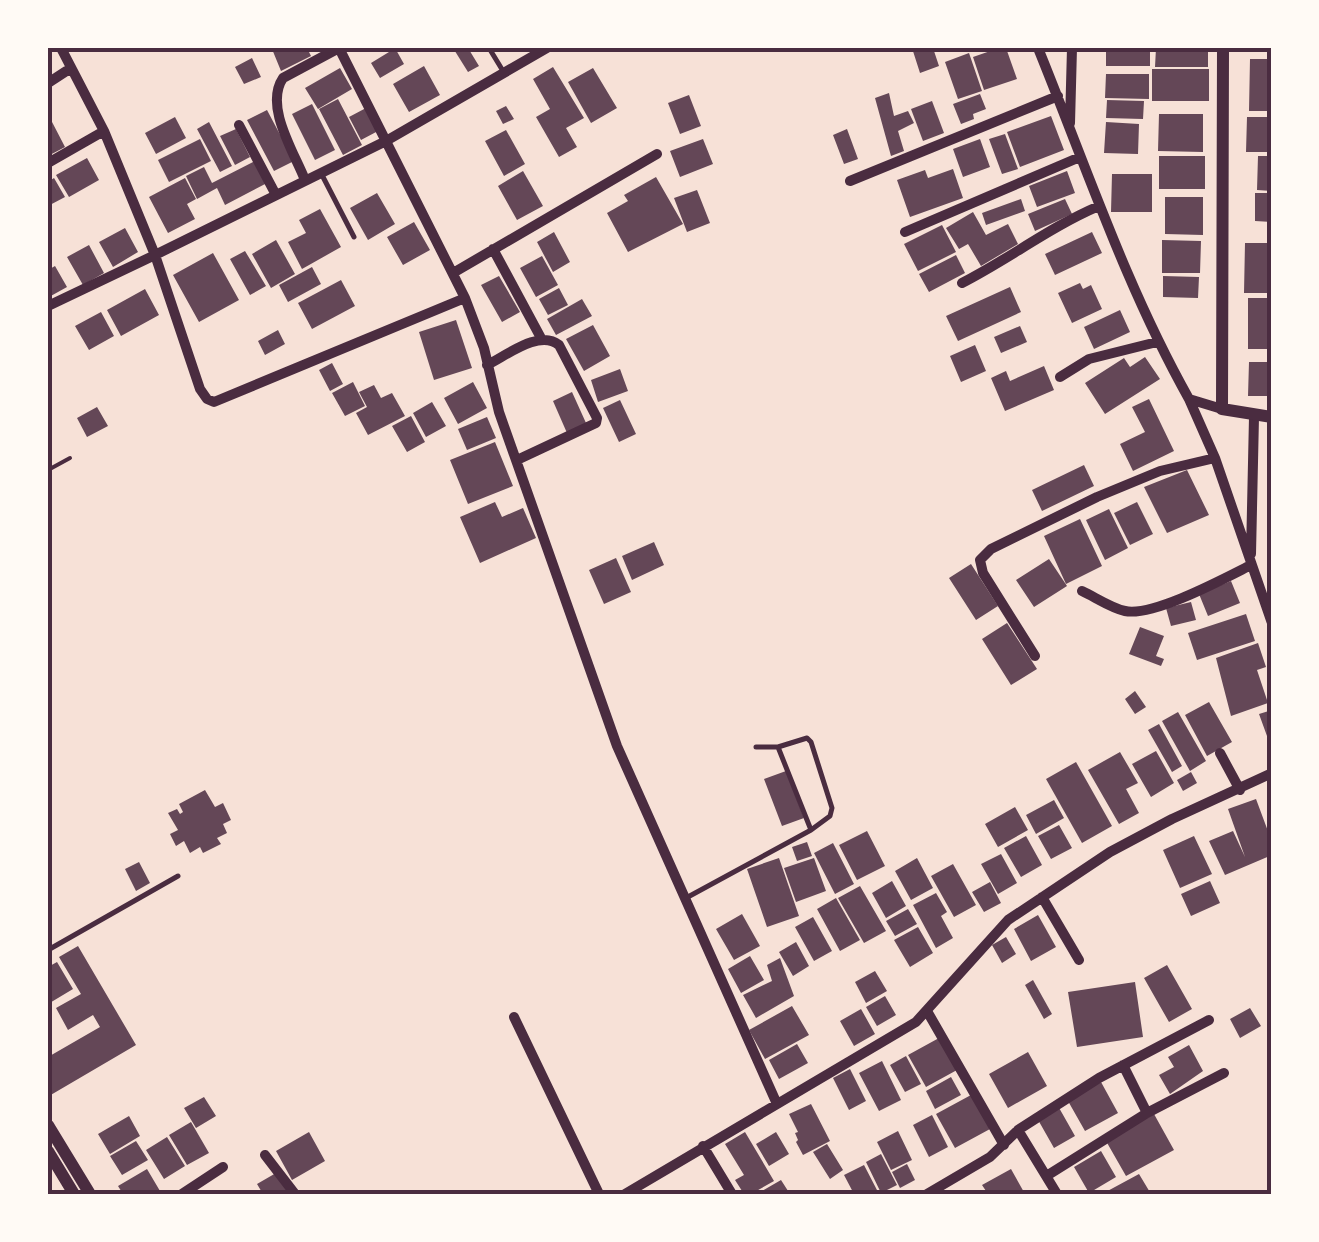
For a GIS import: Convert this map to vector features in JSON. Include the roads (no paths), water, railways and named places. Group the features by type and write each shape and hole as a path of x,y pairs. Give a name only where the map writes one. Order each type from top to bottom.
{"street":[{"path":"61,48 104,131 155,255 200,389 207,399 214,402 464,298"},
{"path":"305,180 277,109 278,86 283,78 339,48 464,298 499,412 617,746 777,1104"},
{"path":"48,306 386,141 546,48"},
{"path":"1038,48 1157,342 1215,458 1272,623"},
{"path":"1070,129 1072,48"},
{"path":"1222,409 1223,48"},
{"path":"48,82 71,68"},
{"path":"850,180 1058,96"},
{"path":"239,125 276,195"},
{"path":"48,163 104,131"},
{"path":"453,273 657,154"},
{"path":"906,232 1080,157"},
{"path":"962,283 1004,262 1036,237 1099,206"},
{"path":"494,249 541,338"},
{"path":"487,366 541,338 552,339 559,344 597,418 596,422 517,460"},
{"path":"1060,377 1090,359 1157,342"},
{"path":"1188,398 1222,409 1272,417"},
{"path":"1251,565 1254,416"},
{"path":"1035,656 983,573 980,560 990,550 1097,497 1160,471 1215,458"},
{"path":"1082,591 1124,611 1141,611 1208,587 1251,565"},
{"path":"1220,753 1240,790"},
{"path":"625,1194 894,1036 927,1011 1008,920 1110,852 1272,773"},
{"path":"1042,897 1079,960"},
{"path":"927,1011 1004,1146"},
{"path":"514,1017 599,1194"},
{"path":"927,1194 1004,1146 1018,1130 1123,1065 1209,1020"},
{"path":"1123,1065 1147,1112"},
{"path":"1048,1176 1147,1112 1224,1073"},
{"path":"48,1125 90,1194"},
{"path":"1018,1130 1057,1194"},
{"path":"703,1146 732,1194"},
{"path":"48,1151 74,1194"},
{"path":"265,1155 295,1194"},
{"path":"182,1194 223,1168"}],"lane":[{"path":"489,48 505,74"},
{"path":"321,172 354,237"},
{"path":"684,899 830,816 832,808 811,742 806,738 778,748 756,747"},
{"path":"778,748 811,830"},
{"path":"48,950 178,876"}]}
